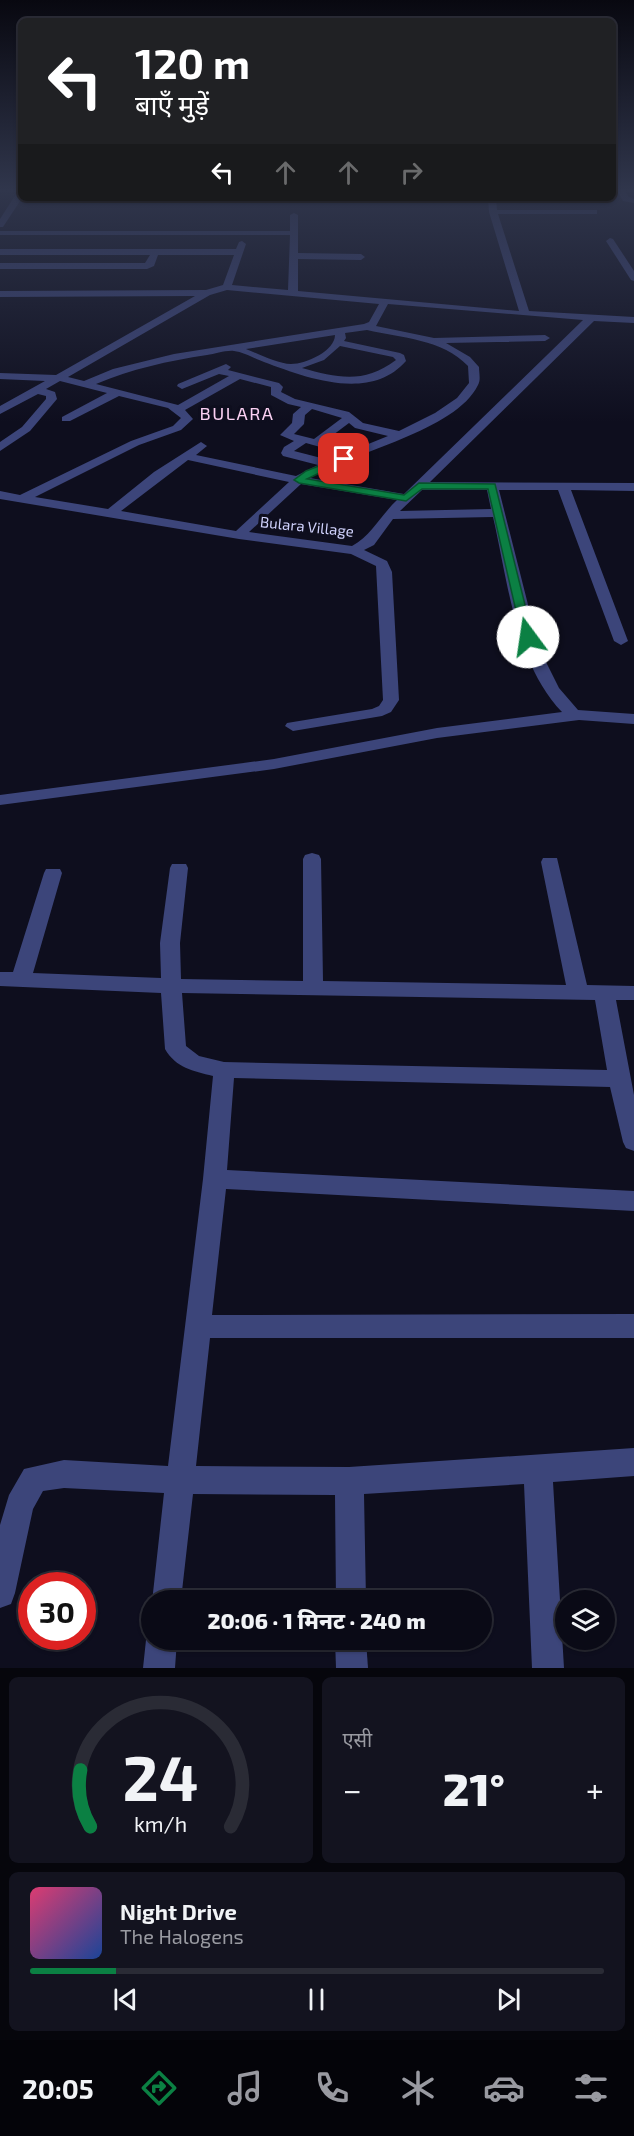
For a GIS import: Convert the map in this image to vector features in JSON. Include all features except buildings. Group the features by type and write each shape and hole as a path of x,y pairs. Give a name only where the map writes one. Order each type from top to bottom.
{"street":[{"path":"0,266 147,266"},
{"path":"62,276 65,266"},
{"path":"227,287 235,266"},
{"path":"293,292 294,266"},
{"path":"510,266 525,314"},
{"path":"0,294 207,292 227,287 590,320 634,320"},
{"path":"0,411 207,292"},
{"path":"367,327 373,324 385,301"},
{"name":"Bulara Village","path":"0,495 239,535 354,550 369,542 389,515 590,320"},
{"path":"86,384 141,364 233,347 367,327 437,340 545,338"},
{"path":"290,367 316,361 338,343 341,335 337,331"},
{"path":"239,535 310,472 429,422 452,409 463,399 473,384 476,370 473,365 437,340"},
{"path":"233,347 313,374 358,381 387,372 401,360 396,355 338,343"},
{"path":"182,386 256,356"},
{"path":"217,370 275,385 278,387 275,393 279,396 309,406 339,412 366,429 399,435"},
{"path":"178,409 239,375"},
{"path":"0,376 60,378 172,405 187,419 177,428 135,443 23,498"},
{"path":"0,447 26,429 52,399 51,394 39,390"},
{"path":"66,419 118,392"},
{"path":"309,406 299,414 298,424 286,435 357,453"},
{"path":"316,443 349,418"},
{"path":"303,440 287,453 330,464"},
{"path":"111,513 158,475 201,447"},
{"path":"186,456 299,480 406,498"},
{"path":"419,486 634,488"},
{"path":"492,486 528,637 536,661 553,693 574,715"},
{"path":"563,487 621,640"},
{"path":"389,515 498,513"},
{"path":"292,726 376,713 385,709 391,700 385,572 382,564 354,550"},
{"path":"0,800 274,764 437,733 574,715 634,719"},
{"path":"312,859 313,988"},
{"path":"550,862 578,992"},
{"path":"179,868 170,943 171,986 176,1049 192,1063 224,1070 619,1079"},
{"path":"53,873 10,980 171,986 634,993"},
{"path":"604,993 619,1079 634,1142"},
{"path":"167,1590 178,1480 215,1179 224,1070"},
{"path":"215,1179 634,1201"},
{"path":"197,1327 634,1326"},
{"path":"0,1593 19,1505 34,1479 64,1474 178,1480 349,1481 634,1462"},
{"path":"538,1469 548,1668"},
{"path":"349,1481 351,1590"},
{"path":"159,1668 161,1650"},
{"path":"351,1650 352,1668"}],"district":[{"name":"BULARA","path":"237,413"}],"route":[{"path":"344,459 310,472 299,480 406,498 419,486 492,486 528,637"}]}
